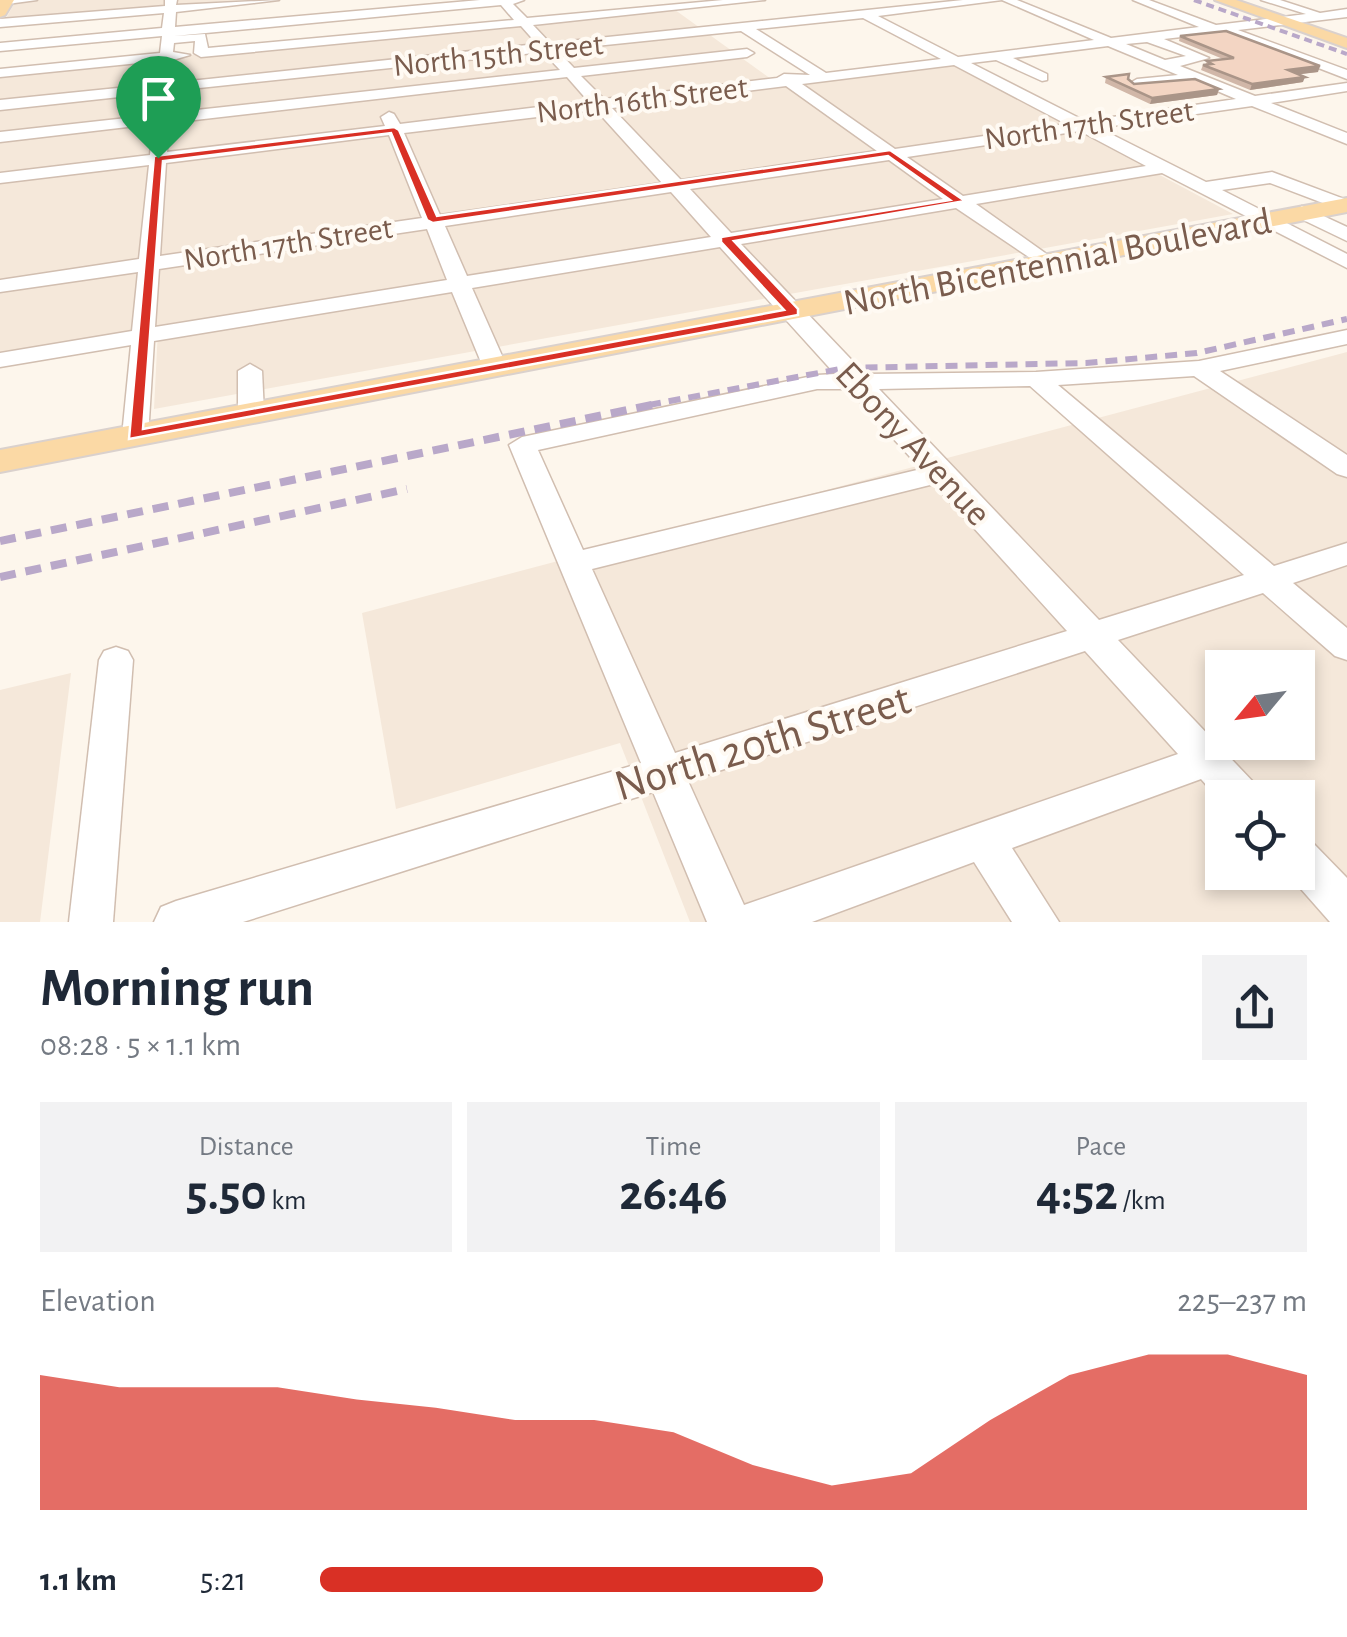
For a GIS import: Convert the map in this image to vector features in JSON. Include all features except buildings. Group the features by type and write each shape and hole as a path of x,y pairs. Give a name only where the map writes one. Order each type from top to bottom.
{"main road":[{"path":"1222,0 1308,30 1345,37"},
{"name":"North Bicentennial Boulevard","path":"0,461 1048,264 1302,212 1346,215"}],"street":[{"path":"3,4 31,0"},
{"path":"581,0 594,10 676,3 1048,264"},
{"path":"0,47 168,43 201,53 356,38 522,12 759,0"},
{"path":"837,0 857,15 942,54 1347,262"},
{"name":"North 15th Street","path":"713,29 846,22 857,15 974,0"},
{"name":"North 15th Street","path":"0,102 996,0"},
{"path":"1139,0 1163,12 1347,75"},
{"path":"1267,0 1325,16"},
{"path":"0,73 343,8 504,1"},
{"name":"Ebony Avenue","path":"504,1 522,12 571,73 1205,757"},
{"path":"0,23 171,4 272,3"},
{"path":"938,8 949,13 1014,3 1108,42 1201,94"},
{"path":"134,436 171,4"},
{"path":"343,8 495,367"},
{"name":"North 16th Street","path":"0,178 788,81 816,73 942,54 998,56 1325,16 1347,9"},
{"path":"748,30 816,73"},
{"path":"1137,83 1182,61 1202,58 1149,38"},
{"path":"0,137 747,53"},
{"path":"998,56 1042,78"},
{"path":"1163,72 1196,77 1253,100 1342,149"},
{"name":"North 17th Street","path":"0,286 1347,87"},
{"path":"0,360 1164,168"},
{"path":"1204,188 1272,177 1346,215"},
{"path":"730,922 522,445 817,382 1036,379 1199,368 1340,344"},
{"path":"1199,368 1347,468"},
{"path":"250,372 251,413"},
{"path":"1036,379 1347,647"},
{"path":"572,563 942,473"},
{"name":"North 20th Street","path":"176,922 666,772 1347,554"},
{"path":"91,922 116,660"},
{"path":"754,922 1208,760"},
{"name":"Ebony Avenue","path":"1208,760 1226,780"},
{"path":"983,840 1037,922"},
{"path":"1315,874 1347,909"}],"shaded area":[{"path":"16,0 259,0 4,22"},
{"path":"671,7 782,87 955,66 1233,214 154,409 158,329 0,354 0,74"},
{"path":"1347,352 1347,922 690,922 620,743 396,809 362,613"},
{"path":"71,673 40,922 0,922 0,690"}],"railway":[{"path":"1194,0 1347,54"},
{"path":"649,405 845,368 1086,363 1197,353 1347,319"},
{"path":"0,541 661,403"},
{"path":"0,577 407,489"}],"route":[{"path":"394,130 433,220 890,153 959,201 725,239 793,312 134,436 158,158 394,130"}]}
